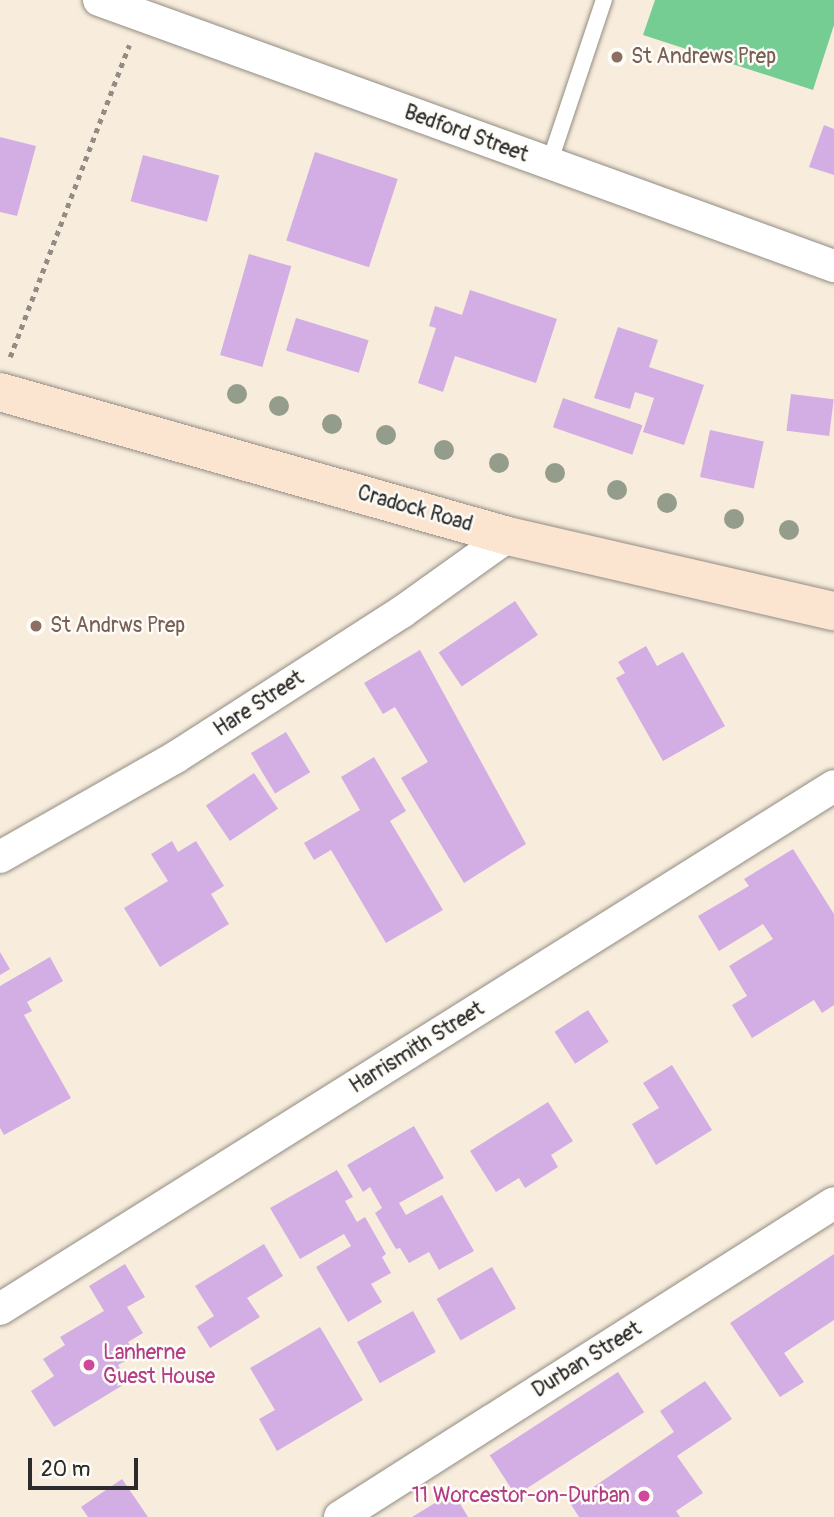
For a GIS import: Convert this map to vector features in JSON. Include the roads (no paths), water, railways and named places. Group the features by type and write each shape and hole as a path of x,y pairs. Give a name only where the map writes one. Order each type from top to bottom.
{"main road":[{"name":"Cradock Road","path":"2,382 508,536 834,611"}],"street":[{"name":"Bedford Street","path":"99,0 834,266"},
{"name":"Hare Street","path":"0,857 176,757 402,612 508,536"},
{"name":"Harrismith Street","path":"0,1309 834,786"},
{"name":"Durban Street","path":"340,1517 834,1203"}],"lane":[{"path":"549,164 604,0"}],"place":[{"name":"St Andrews Prep","path":"617,57"},
{"name":"St Andrws Prep","path":"36,626"},
{"name":"Lanherne Guest House","path":"89,1365"},
{"name":"11 Worcestor-on-Durban","path":"644,1496"}]}
